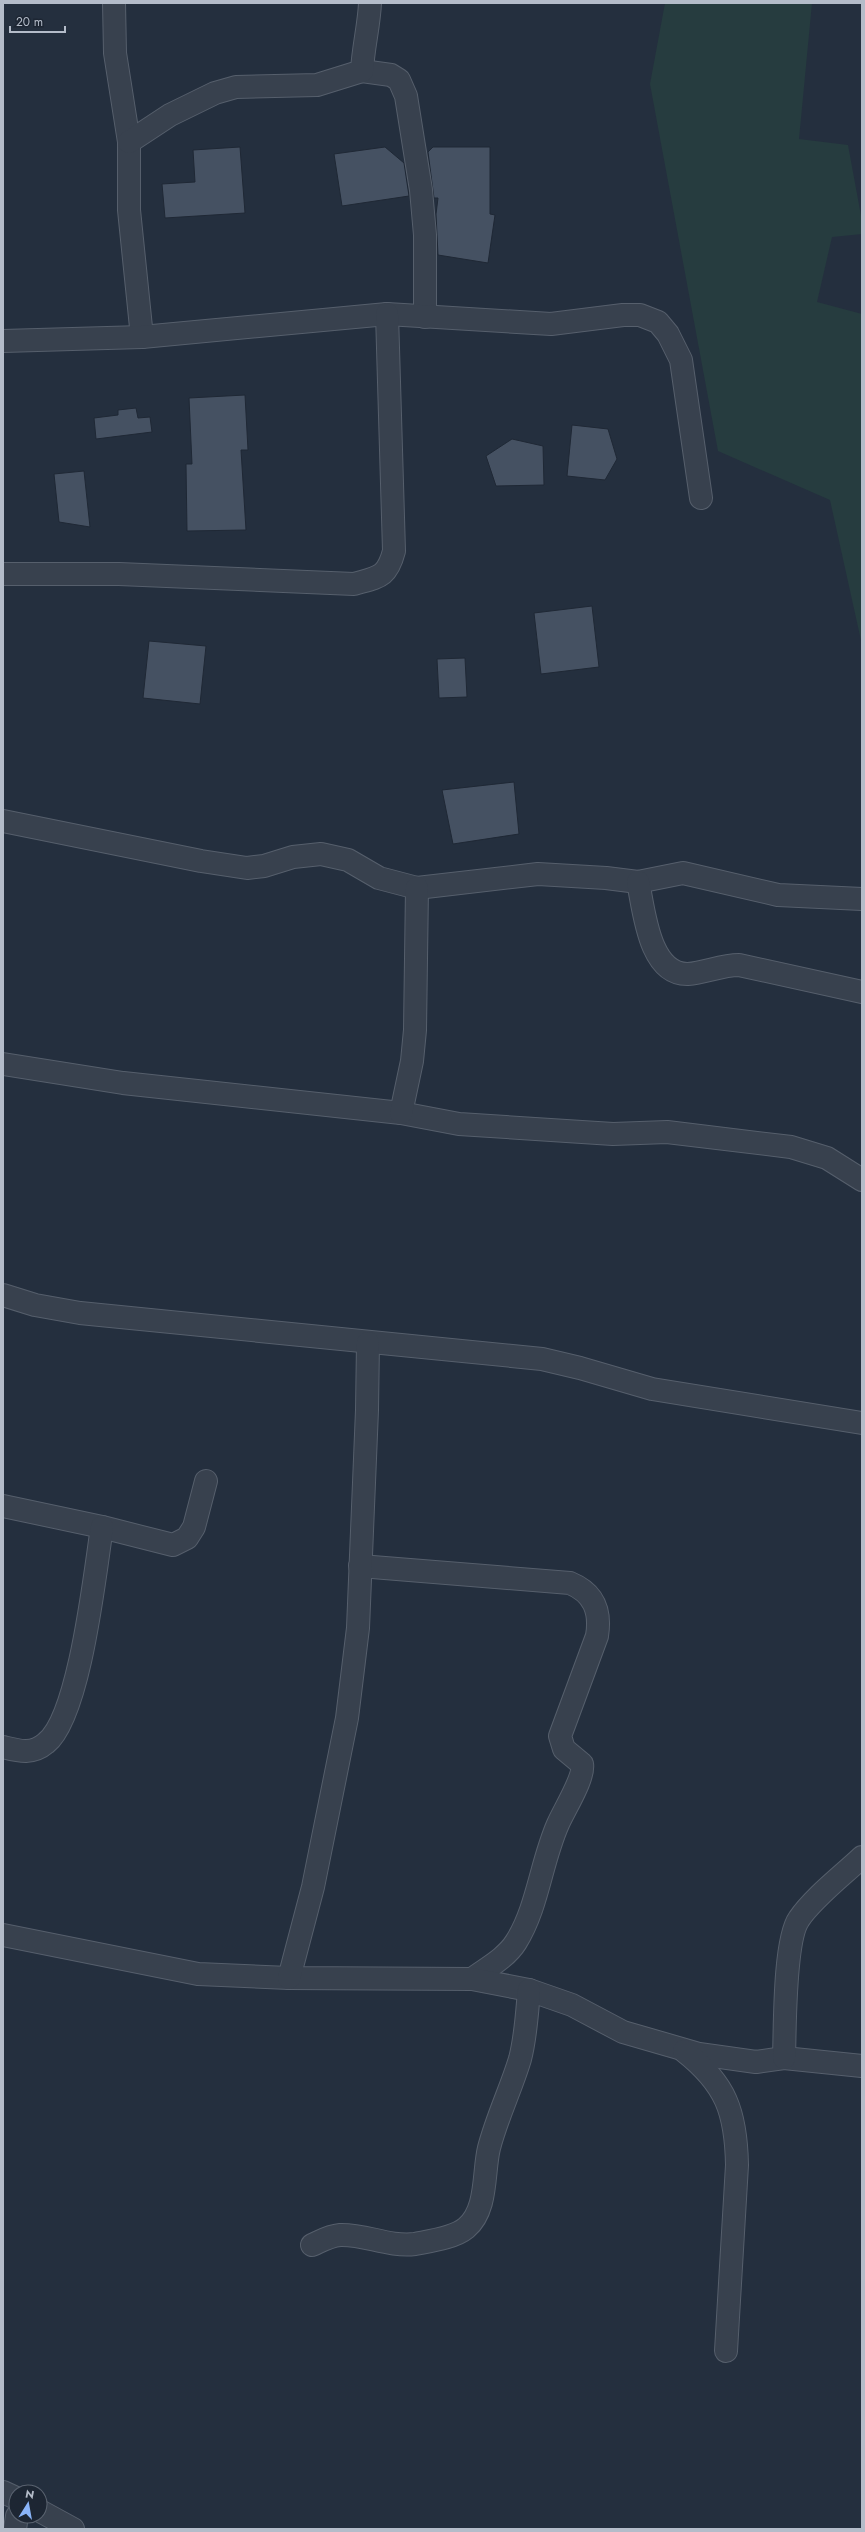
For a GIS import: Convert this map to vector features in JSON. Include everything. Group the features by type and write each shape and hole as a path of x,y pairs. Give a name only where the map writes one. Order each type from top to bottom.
{"street":[{"path":"114,3 115,53 129,142 129,210 142,336"},
{"path":"362,71 370,3"},
{"path":"129,142 170,115 214,93 236,87 317,85 362,71 391,75 399,80 406,96 421,190 425,235 425,317"},
{"path":"3,574 119,574 354,584 378,577 385,573 390,566 394,551 387,314"},
{"path":"3,341 142,336 387,314 551,324 623,315 640,315 658,322 668,334 681,360 701,498"},
{"path":"3,821 201,861 247,868 264,866 293,857 321,854 348,860 379,878 418,888 538,874 606,878 638,882 683,873 778,895 862,899"},
{"path":"638,882 653,947 664,965 672,972 689,974 725,965 739,965 862,992"},
{"path":"401,1114 412,1061 415,1030 418,888"},
{"path":"3,1064 123,1083 401,1114 459,1124 495,1128 613,1134 667,1132 792,1147 827,1158 862,1180"},
{"path":"3,1295 35,1305 80,1312 542,1359 580,1368 652,1389 862,1423"},
{"path":"289,1978 313,1887 347,1718 358,1628 367,1410 368,1342"},
{"path":"3,1506 102,1526 162,1543 181,1543 187,1538 194,1527 206,1481"},
{"path":"3,1747 29,1752 41,1747 53,1737 66,1709 80,1661 102,1526"},
{"path":"360,1566 570,1583 585,1589 592,1598 599,1624 597,1636 560,1736 564,1749 582,1764 582,1776 571,1794 554,1834 527,1920 516,1943 504,1956 472,1979"},
{"path":"784,2058 785,1994 795,1928 803,1915 862,1857"},
{"path":"3,1935 198,1974 289,1978 472,1979 529,1990 572,2005 623,2032 681,2049 756,2062 784,2058 862,2066"},
{"path":"312,2246 327,2237 340,2235 392,2244 409,2244 456,2234 466,2228 472,2221 482,2198 489,2149 520,2059 526,2030 529,1990"},
{"path":"681,2049 700,2064 719,2084 730,2113 736,2137 737,2165 726,2351"},
{"path":"48,2515 73,2529"}],"green space":[{"path":"665,3 812,3 799,139 848,145 862,221 862,234 832,237 817,302 862,314 862,645 830,500 718,451 650,84"}],"building":[{"path":"240,147 245,213 165,218 162,184 195,182 193,150"},
{"path":"385,147 404,163 409,196 342,206 334,154"},
{"path":"433,147 490,147 490,214 495,215 488,263 438,255 436,214 438,198 434,198 428,152"},
{"path":"245,395 248,450 241,450 246,530 187,531 186,464 192,464 189,398"},
{"path":"136,408 138,418 150,417 152,432 96,439 94,418 118,415 118,410"},
{"path":"572,425 608,429 617,459 605,480 567,476"},
{"path":"512,439 543,446 544,485 496,486 486,456"},
{"path":"84,471 90,527 59,522 54,474"},
{"path":"592,606 599,667 541,674 534,613"},
{"path":"149,641 206,646 200,704 143,698"},
{"path":"465,658 467,697 439,698 437,659"},
{"path":"514,782 519,834 453,844 442,790"}]}
